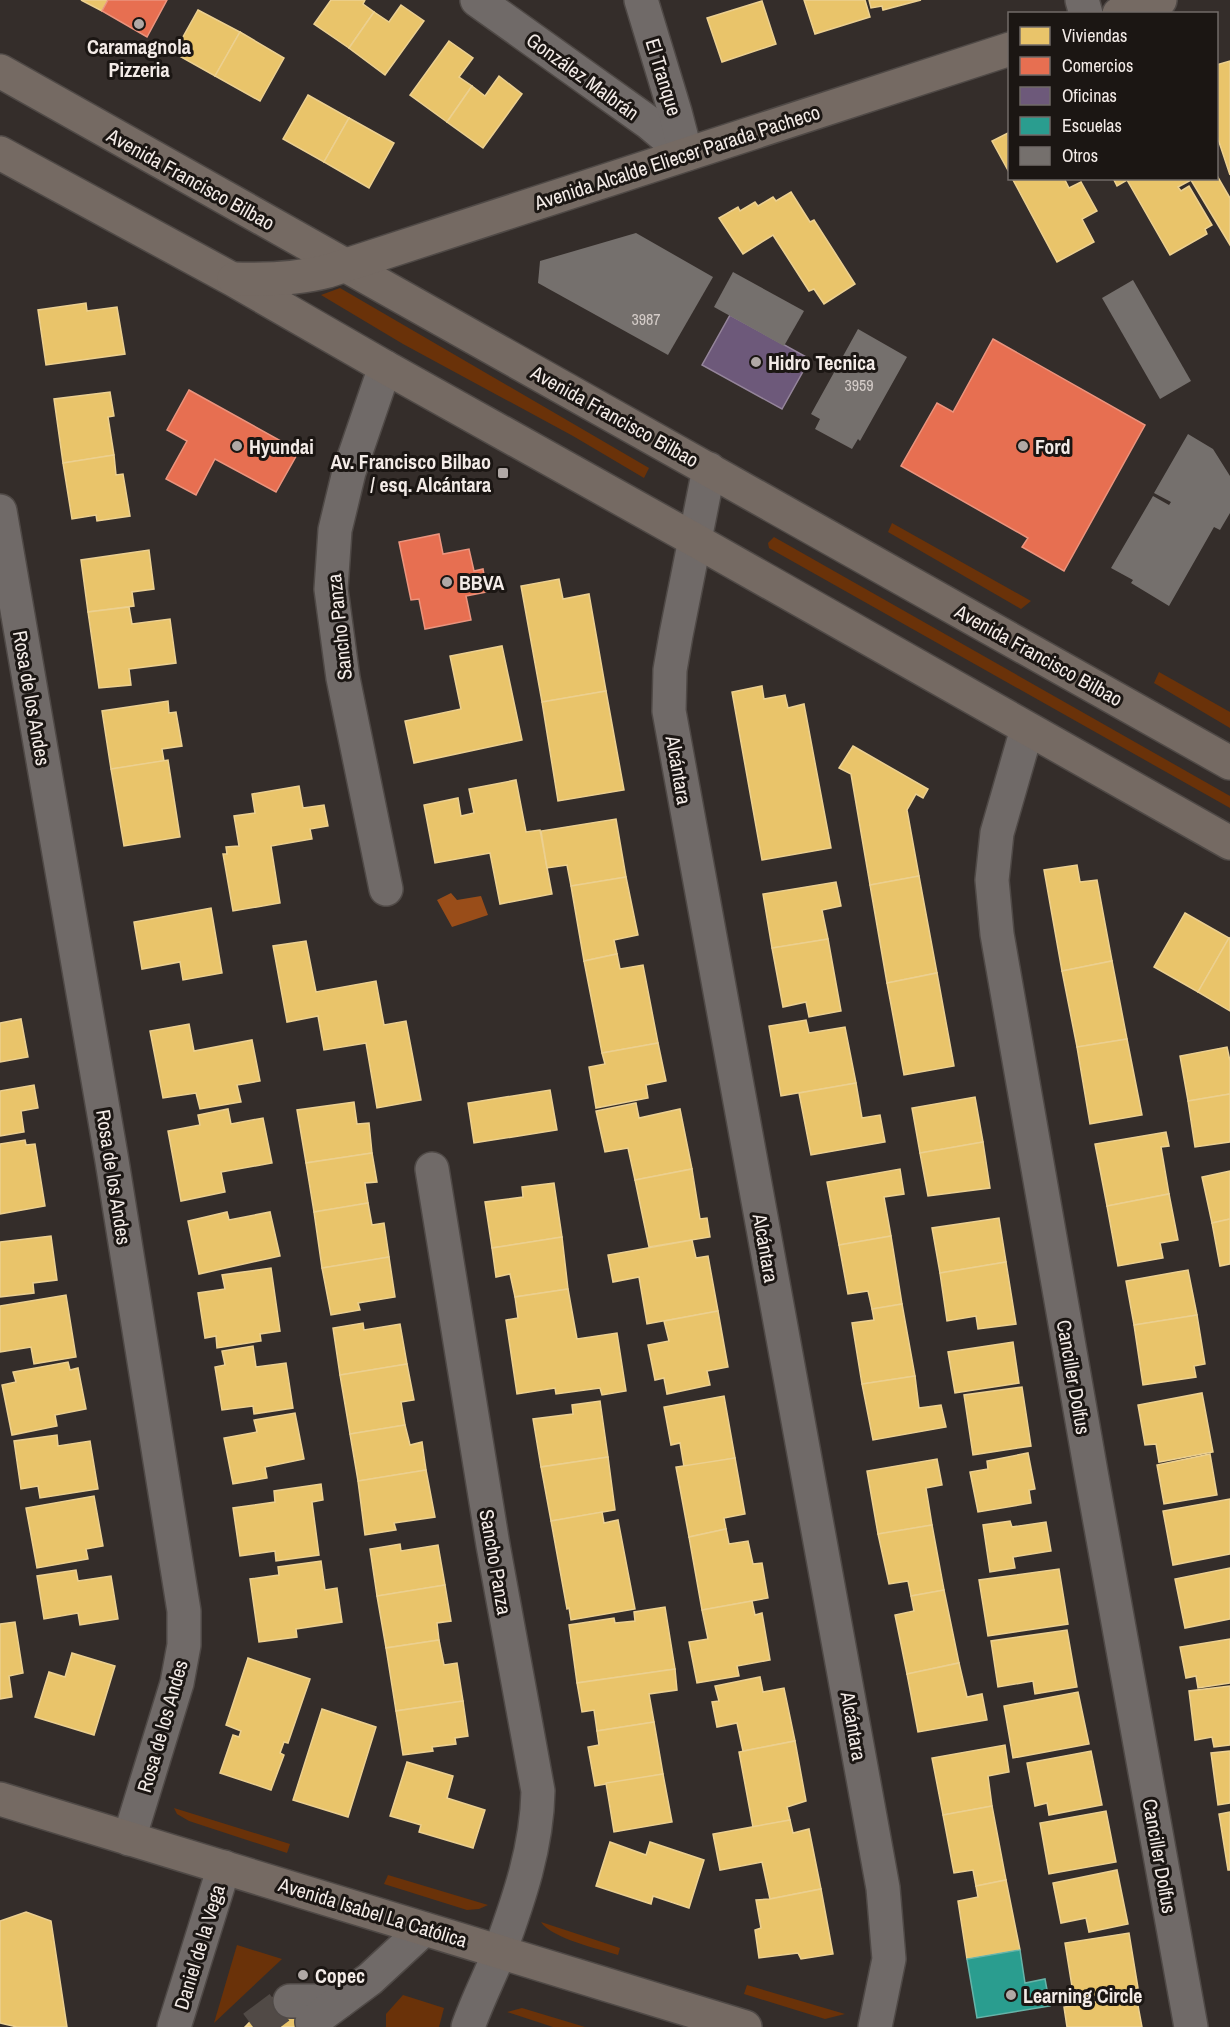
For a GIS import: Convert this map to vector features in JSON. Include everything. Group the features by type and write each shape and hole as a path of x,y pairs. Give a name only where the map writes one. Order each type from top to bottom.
{"main road":[{"path":"1125,12 1161,0"},
{"name":"Avenida Alcalde Eliecer Parada Pacheco","path":"232,279 272,280 312,275 1008,50"},
{"name":"Avenida Francisco Bilbao","path":"0,71 1230,763"},
{"path":"0,153 232,279 385,368 693,539 1230,843"},
{"name":"Avenida Isabel La Católica","path":"0,1799 745,2027"}],"street":[{"name":"González Malbrán","path":"477,0 648,122 686,154"},
{"name":"El Tranque","path":"641,0 686,154"},
{"name":"Sancho Panza","path":"385,368 349,472 335,530 332,589 343,678 386,889"},
{"name":"Alcántara","path":"709,469 693,539 670,670 669,711 883,1888 889,1959 875,2027"},
{"name":"Rosa de los Andes","path":"0,512 112,1161 184,1611 184,1645 177,1683 129,1839"},
{"name":"Canciller Dolfus","path":"1027,729 997,833 992,880 997,934 1090,1472 1191,2027"},
{"name":"Sancho Panza","path":"432,1168 493,1545 538,1791 537,1820 529,1864 500,1951 468,2027"},
{"name":"Daniel de la Vega","path":"174,2027 224,1867"},
{"path":"320,2013 370,1979 424,1929"}],"shaded area":[{"path":"340,288 649,468 644,478 573,436 403,344 321,295"},
{"path":"892,523 1031,601 1021,609 888,532"},
{"path":"774,537 1230,796 1230,808 769,548 768,543"},
{"path":"1159,672 1230,712 1230,728 1154,683"},
{"path":"451,893 457,900 481,896 488,915 452,927 437,900"},
{"path":"174,1808 290,1844 287,1853 189,1821 177,1814"},
{"path":"388,1875 488,1905 479,1909 467,1910 384,1884"},
{"path":"541,1922 620,1948 618,1955 565,1938 546,1928"},
{"path":"237,1945 282,1959 214,2023"},
{"path":"747,1985 845,2014 825,2019 744,1994"},
{"path":"403,1995 444,2008 439,2027 386,2027 386,2014"},
{"path":"522,2008 585,2027 553,2027 507,2012"}],"building: Viviendas":[{"path":"81,0 108,0 102,11"},
{"path":"331,0 365,0 363,4 374,12 349,48 314,24"},
{"path":"804,0 865,0 870,17 815,34"},
{"path":"869,0 921,0 883,10 882,6 871,8"},
{"path":"762,1 776,44 722,62 707,18"},
{"path":"401,5 424,21 385,75 349,48 374,12 389,22"},
{"path":"198,10 240,32 215,76 174,53"},
{"path":"240,32 284,58 260,101 215,76"},
{"path":"449,41 473,58 459,77 472,86 447,122 410,95"},
{"path":"1230,61 1230,175 1218,139 1218,64"},
{"path":"499,76 522,94 483,148 447,122 472,86 485,96"},
{"path":"308,95 349,118 324,162 283,139"},
{"path":"349,118 394,143 369,188 324,162"},
{"path":"1008,133 1008,170 992,141"},
{"path":"1218,177 1230,198 1230,245 1191,180 1218,180"},
{"path":"1013,180 1065,180 1069,188 1081,182 1097,211 1082,219 1094,242 1057,262"},
{"path":"1114,180 1127,180 1117,186"},
{"path":"1127,180 1191,180 1178,187 1181,191 1189,186 1212,225 1205,229 1207,234 1170,255"},
{"path":"791,192 810,222 814,220 855,284 824,304 814,289 809,291 773,235 743,254 719,218 738,207 740,211 755,202 758,206 773,197 776,201"},
{"path":"86,303 87,311 117,307 125,354 46,365 38,310"},
{"path":"110,392 114,416 108,417 114,455 63,463 54,399"},
{"path":"114,455 116,475 123,474 130,516 97,521 96,515 72,519 63,463"},
{"path":"149,550 154,589 132,592 134,606 88,612 81,560"},
{"path":"559,579 563,599 589,594 606,691 542,702 521,586"},
{"path":"129,607 132,624 170,619 176,663 129,669 131,685 99,688 88,612"},
{"path":"502,646 522,740 414,763 405,721 461,709 450,656"},
{"path":"762,686 764,699 785,695 788,708 804,704 831,848 762,860 732,692"},
{"path":"606,691 624,790 558,801 542,702"},
{"path":"168,701 169,713 176,712 182,746 162,749 164,761 111,769 102,711"},
{"path":"853,746 928,789 923,798 916,794 907,810 919,876 870,885 851,774 839,768"},
{"path":"168,760 180,837 124,846 111,769"},
{"path":"516,780 526,832 540,830 552,894 500,904 490,853 435,863 424,805 458,798 461,816 474,813 469,789"},
{"path":"299,786 303,808 324,805 328,826 310,829 312,839 271,846 280,903 233,911 223,854 227,854 226,847 239,846 234,816 255,813 252,794"},
{"path":"616,819 626,877 571,886 567,865 547,868 541,831"},
{"path":"1077,865 1080,882 1097,880 1112,961 1062,971 1044,870"},
{"path":"919,876 937,973 887,983 870,885"},
{"path":"626,877 638,935 614,940 617,954 584,961 571,886"},
{"path":"836,882 841,906 822,910 828,939 772,948 763,894"},
{"path":"211,908 222,973 183,980 180,962 142,969 134,922"},
{"path":"1185,913 1229,938 1198,992 1154,967"},
{"path":"1230,938 1230,1011 1198,992"},
{"path":"828,939 841,1011 809,1017 806,1002 783,1007 772,948"},
{"path":"306,941 316,992 376,981 384,1025 406,1021 421,1100 377,1108 366,1043 324,1050 318,1016 287,1022 273,946"},
{"path":"617,954 620,969 643,965 658,1043 602,1053 584,961"},
{"path":"1112,961 1127,1039 1077,1047 1062,971"},
{"path":"937,973 954,1066 904,1075 887,983"},
{"path":"21,1019 28,1057 0,1062 0,1023"},
{"path":"806,1020 809,1033 845,1027 856,1083 781,1096 769,1026"},
{"path":"189,1024 194,1051 252,1040 260,1081 237,1085 241,1102 200,1109 196,1093 163,1098 150,1031"},
{"path":"1127,1039 1142,1115 1090,1124 1077,1047"},
{"path":"658,1043 666,1081 646,1085 648,1098 596,1108 589,1067 605,1064 602,1053"},
{"path":"1227,1047 1230,1061 1230,1094 1188,1101 1180,1056"},
{"path":"856,1083 862,1118 880,1115 885,1142 811,1155 799,1093"},
{"path":"34,1085 38,1108 21,1111 24,1132 0,1136 0,1091"},
{"path":"550,1090 557,1130 474,1143 468,1103"},
{"path":"1230,1094 1230,1142 1195,1147 1188,1101"},
{"path":"975,1097 983,1142 920,1153 912,1108"},
{"path":"354,1102 357,1124 369,1123 372,1153 306,1163 297,1110"},
{"path":"636,1103 639,1118 680,1109 692,1169 635,1180 628,1148 605,1152 596,1111"},
{"path":"228,1109 231,1124 263,1118 272,1163 221,1172 225,1192 181,1201 168,1131 200,1125 198,1115"},
{"path":"1166,1132 1169,1146 1161,1147 1169,1194 1107,1206 1095,1144"},
{"path":"25,1140 26,1145 35,1144 45,1206 0,1214 0,1144"},
{"path":"983,1142 990,1188 928,1196 920,1153"},
{"path":"372,1153 377,1182 365,1183 368,1203 314,1212 306,1163"},
{"path":"692,1169 700,1219 707,1218 710,1237 649,1247 635,1180"},
{"path":"900,1169 904,1194 884,1197 891,1236 839,1245 827,1182"},
{"path":"1230,1171 1230,1219 1212,1223 1202,1177"},
{"path":"554,1183 562,1237 492,1248 485,1202 523,1197 522,1187"},
{"path":"1169,1194 1178,1240 1160,1243 1163,1258 1118,1266 1107,1206"},
{"path":"368,1203 372,1225 384,1223 389,1257 322,1268 314,1212"},
{"path":"227,1212 229,1220 270,1212 280,1256 199,1274 188,1221"},
{"path":"999,1218 1006,1262 940,1273 932,1228"},
{"path":"1230,1219 1230,1264 1220,1266 1212,1223"},
{"path":"51,1236 57,1280 33,1283 34,1293 0,1297 0,1242"},
{"path":"891,1236 902,1304 872,1309 868,1291 848,1294 839,1245"},
{"path":"562,1237 568,1289 515,1297 510,1274 496,1277 492,1248"},
{"path":"692,1240 696,1258 708,1256 718,1311 647,1324 639,1277 613,1282 608,1255"},
{"path":"389,1257 395,1297 358,1303 360,1310 331,1315 322,1268"},
{"path":"1006,1262 1016,1324 978,1329 976,1316 947,1321 940,1273"},
{"path":"271,1268 280,1331 260,1334 261,1341 217,1348 216,1336 205,1338 198,1293 225,1289 222,1275"},
{"path":"1188,1270 1197,1315 1134,1325 1126,1281"},
{"path":"568,1289 577,1339 617,1333 626,1391 602,1395 600,1388 556,1394 555,1388 517,1394 506,1320 518,1318 515,1297"},
{"path":"66,1295 76,1357 34,1364 31,1347 0,1352 0,1306"},
{"path":"902,1304 915,1376 862,1384 852,1323 874,1320 872,1309"},
{"path":"718,1311 728,1367 707,1371 710,1385 667,1394 664,1378 655,1380 648,1345 669,1341 664,1321"},
{"path":"1197,1315 1205,1364 1194,1366 1196,1377 1143,1385 1134,1325"},
{"path":"363,1323 364,1330 400,1324 407,1364 340,1375 333,1328"},
{"path":"1013,1342 1019,1383 955,1393 948,1352"},
{"path":"253,1346 256,1367 286,1363 293,1408 254,1414 253,1406 222,1410 215,1367 225,1365 222,1351"},
{"path":"68,1362 70,1370 78,1368 86,1409 55,1415 57,1426 12,1435 2,1385 16,1382 13,1372"},
{"path":"407,1364 414,1400 401,1402 405,1425 350,1434 340,1375"},
{"path":"915,1376 919,1408 941,1405 946,1427 873,1440 862,1384"},
{"path":"1022,1387 1031,1446 973,1455 964,1395"},
{"path":"1202,1393 1213,1452 1159,1462 1156,1444 1145,1445 1138,1405"},
{"path":"724,1396 735,1458 684,1467 680,1443 671,1445 664,1407"},
{"path":"600,1401 608,1457 541,1467 533,1419 573,1414 572,1405"},
{"path":"295,1413 304,1459 265,1467 267,1478 233,1484 224,1438 257,1432 254,1420"},
{"path":"405,1425 410,1445 422,1442 426,1470 358,1481 350,1434"},
{"path":"57,1435 58,1446 90,1441 98,1489 40,1498 38,1486 21,1489 14,1441"},
{"path":"1028,1453 1035,1489 1029,1490 1031,1503 978,1512 970,1472 988,1469 987,1461"},
{"path":"1210,1454 1217,1495 1164,1504 1157,1465"},
{"path":"608,1457 615,1510 551,1521 541,1467"},
{"path":"735,1458 745,1514 724,1518 726,1529 689,1537 676,1467"},
{"path":"937,1459 942,1485 926,1488 932,1525 878,1534 867,1471"},
{"path":"426,1470 435,1517 394,1523 396,1530 365,1535 358,1481"},
{"path":"321,1484 323,1500 312,1502 319,1555 276,1561 275,1551 240,1556 233,1508 275,1502 274,1491"},
{"path":"94,1496 103,1546 86,1549 88,1559 37,1568 26,1508"},
{"path":"1230,1499 1230,1554 1173,1565 1163,1511"},
{"path":"602,1512 604,1523 618,1520 635,1609 571,1620 551,1521"},
{"path":"1010,1521 1012,1527 1046,1522 1051,1551 1013,1557 1015,1568 990,1572 983,1525"},
{"path":"932,1525 944,1590 911,1596 908,1581 889,1584 878,1534"},
{"path":"726,1529 729,1544 748,1541 753,1564 762,1563 768,1598 702,1610 689,1537"},
{"path":"400,1544 401,1551 438,1545 445,1585 377,1596 370,1549"},
{"path":"321,1561 325,1590 337,1588 342,1622 296,1629 297,1637 259,1642 250,1579 279,1575 278,1567"},
{"path":"1230,1568 1230,1619 1185,1628 1175,1579"},
{"path":"1059,1569 1068,1624 988,1636 979,1580"},
{"path":"76,1570 78,1581 111,1576 118,1619 80,1625 78,1613 44,1619 37,1576"},
{"path":"445,1585 451,1621 437,1623 439,1640 386,1648 377,1596"},
{"path":"944,1590 959,1663 907,1674 895,1615 914,1611 911,1596"},
{"path":"752,1601 755,1615 762,1613 770,1660 737,1666 739,1676 697,1683 689,1642 708,1639 702,1610"},
{"path":"665,1607 675,1669 577,1683 569,1625 614,1618 615,1623 635,1621 634,1612"},
{"path":"15,1622 23,1673 9,1676 12,1697 0,1699 0,1624"},
{"path":"1067,1630 1077,1687 1035,1694 1033,1681 998,1687 991,1641"},
{"path":"1230,1639 1230,1683 1198,1688 1196,1676 1186,1678 1180,1647"},
{"path":"439,1640 444,1665 457,1663 463,1701 396,1711 386,1648"},
{"path":"72,1653 115,1666 94,1735 35,1717 49,1672 65,1677"},
{"path":"248,1658 310,1679 288,1743 284,1742 280,1753 284,1755 271,1790 220,1773 233,1735 239,1737 241,1731 226,1725"},
{"path":"959,1663 967,1697 982,1694 987,1720 918,1732 907,1674"},
{"path":"675,1669 677,1690 649,1694 654,1722 597,1731 594,1710 582,1712 577,1683"},
{"path":"760,1677 763,1692 784,1688 795,1741 743,1751 737,1723 717,1727 712,1702 719,1701 715,1686"},
{"path":"1230,1686 1230,1745 1214,1747 1212,1737 1195,1740 1189,1691"},
{"path":"1078,1692 1089,1744 1013,1758 1004,1706"},
{"path":"463,1701 468,1736 455,1738 456,1744 432,1747 433,1751 403,1755 396,1711"},
{"path":"322,1709 376,1727 348,1817 293,1800"},
{"path":"654,1722 663,1774 595,1786 588,1747 599,1745 597,1731"},
{"path":"795,1741 806,1801 787,1807 790,1820 753,1827 739,1752"},
{"path":"1005,1745 1009,1772 988,1776 992,1806 943,1815 932,1758"},
{"path":"1091,1751 1102,1805 1049,1815 1047,1803 1035,1806 1027,1763"},
{"path":"1230,1751 1230,1803 1218,1805 1211,1753"},
{"path":"407,1762 453,1776 447,1798 485,1810 473,1848 419,1832 421,1825 390,1816"},
{"path":"663,1774 672,1822 614,1832 606,1783"},
{"path":"992,1806 1006,1880 976,1886 973,1870 954,1873 943,1815"},
{"path":"1106,1811 1116,1862 1049,1874 1040,1823"},
{"path":"1230,1812 1230,1870 1228,1870 1219,1814"},
{"path":"790,1820 793,1833 809,1829 821,1889 770,1899 762,1862 720,1870 713,1834"},
{"path":"610,1842 646,1855 650,1842 704,1860 689,1908 653,1896 651,1904 596,1886"},
{"path":"1117,1870 1128,1924 1089,1932 1086,1918 1061,1923 1053,1883"},
{"path":"1006,1880 1020,1950 967,1959 958,1901 978,1897 976,1886"},
{"path":"821,1889 833,1954 801,1959 798,1953 759,1958 755,1930 761,1928 756,1900"},
{"path":"26,1912 51,1921 67,2027 17,2027 0,2023 0,1921"},
{"path":"1129,1933 1138,1988 1074,1999 1065,1943"},
{"path":"280,1991 317,2027 245,2027"},
{"path":"1136,1995 1142,2027 1067,2027 1064,2007"}],"building: Comercios":[{"name":"Caramagnola Pizzeria","path":"108,0 167,0 147,37 102,11"},
{"name":"Ford","path":"993,339 1145,425 1064,571 1022,547 1028,538 901,466 937,403 953,412"},
{"name":"Hyundai","path":"189,390 299,451 276,492 215,459 196,495 166,479 187,441 167,430"},
{"name":"BBVA","path":"439,534 443,554 469,549 474,571 483,569 487,592 466,596 471,620 425,629 419,599 411,600 399,542"}],"building: Oficinas":[{"name":"Hidro Tecnica","path":"730,315 810,359 782,409 702,365"}],"building: Escuelas":[{"name":"Learning Circle","path":"1020,1950 1025,1983 1045,1979 1050,2006 977,2018 967,1959"}],"building: Otros":[{"path":"636,233 713,277 668,355 538,283 540,261"},
{"path":"733,272 804,311 784,346 714,307"},
{"path":"1133,280 1191,381 1160,399 1102,298"},
{"path":"858,329 907,357 860,441 858,439 852,449 815,429 820,419 811,414"},
{"path":"1188,434 1213,449 1230,476 1230,513 1220,530 1214,527 1169,606 1131,583 1133,580 1111,568 1153,496 1169,505 1171,502 1154,493"}],"tunnel":[{"path":"253,2027 290,2001"}],"place":[{"name":"Caramagnola Pizzeria","path":"139,24"},
{"name":"Hidro Tecnica","path":"756,362"},
{"name":"Hyundai","path":"237,446"},
{"name":"Ford","path":"1023,446"},
{"name":"Av. Francisco Bilbao / esq. Alcántara","path":"503,473"},
{"name":"BBVA","path":"447,582"},
{"name":"Copec","path":"303,1975"},
{"name":"Learning Circle","path":"1011,1995"}]}
